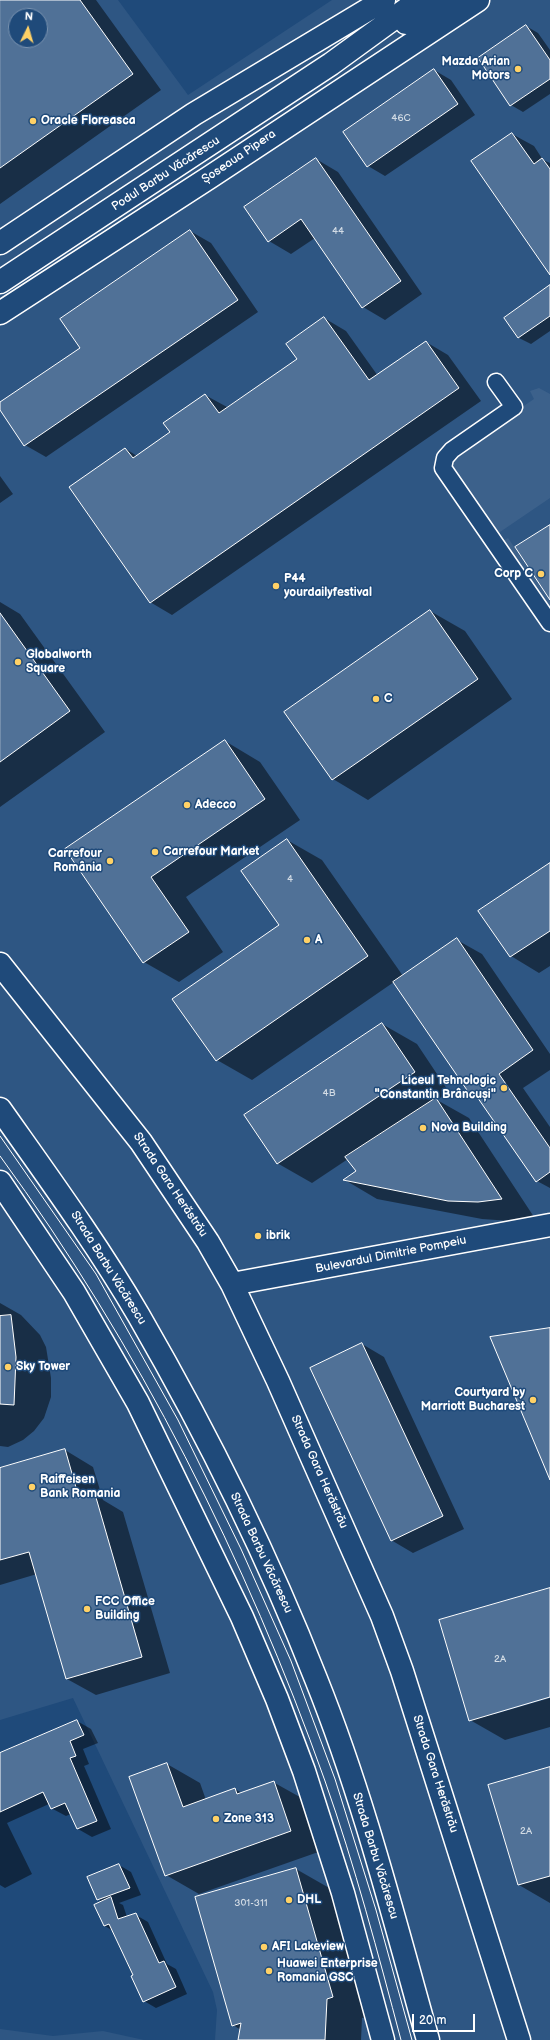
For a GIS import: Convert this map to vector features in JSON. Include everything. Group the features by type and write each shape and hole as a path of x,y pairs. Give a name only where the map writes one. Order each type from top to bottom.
{"main road":[{"path":"0,243 194,114 384,0"},
{"path":"331,64 419,0"},
{"path":"331,64 447,0"},
{"name":"Șoseaua Pipera","path":"0,313 210,177 478,0"},
{"name":"Podul Barbu Văcărescu","path":"0,282 331,64"},
{"name":"Strada Gara Herăstrău","path":"0,964 141,1142 208,1242 232,1284 278,1381 382,1616 402,1671 519,2040"},
{"name":"Strada Barbu Văcărescu","path":"0,1110 60,1193 138,1315 218,1462 279,1590 316,1679 347,1761 382,1872 428,2040"},
{"path":"0,1182 74,1292 138,1403 242,1617 277,1699 306,1778 343,1893 383,2040"},
{"name":"Bulevardul Dimitrie Pompeiu","path":"232,1284 550,1225"}],"street":[{"path":"496,382 514,407 452,450 444,458 443,468 550,623"}],"shaded area":[{"path":"0,0 118,0 188,95 332,0 550,0 550,2040 215,2040 217,2010 213,1992 73,1698 0,1720"},
{"path":"539,388 550,394 550,498 497,534 454,476 449,459 452,455 534,399 530,391"},
{"path":"508,538 550,600 550,615 500,543"},
{"path":"0,2029 53,2036 103,2031 144,2040 0,2040"}],"building":[{"name":"Oracle Floreasca","path":"0,0 80,0 133,74 0,168"},
{"name":"Mazda Arian Motors","path":"526,25 550,60 550,79 510,106 478,58"},
{"path":"434,69 458,104 367,167 343,132"},
{"path":"512,133 534,164 542,158 550,169 550,275 471,161"},
{"path":"316,158 401,281 362,308 301,219 268,242 244,207"},
{"path":"190,230 238,300 24,446 0,410 0,402 80,348 60,319"},
{"path":"550,285 550,316 518,338 504,318"},
{"path":"324,317 369,380 426,341 459,388 150,603 69,487 125,448 133,458 170,432 163,423 205,394 219,413 297,359 286,344"},
{"name":"Corp C","path":"550,525 550,600 515,547"},
{"name":"C","path":"430,610 478,679 332,780 284,712"},
{"name":"Globalworth Square","path":"0,613 70,711 0,762"},
{"path":"225,740 265,799 151,877 189,932 143,963 65,849"},
{"name":"A","path":"287,839 368,956 216,1061 172,999 279,925 241,871"},
{"path":"550,863 550,931 510,957 478,911"},
{"path":"457,938 533,1050 499,1074 550,1148 550,1172 536,1182 473,1091 469,1093 393,982"},
{"path":"382,1023 415,1072 277,1164 244,1115"},
{"name":"Nova Building","path":"436,1098 502,1199 478,1202 448,1201 343,1180 356,1171 345,1157"},
{"name":"Sky Tower","path":"11,1315 16,1357 14,1405 0,1404 0,1316"},
{"name":"Courtyard by Marriott Bucharest","path":"550,1328 550,1480 490,1337"},
{"path":"362,1343 443,1516 391,1541 310,1368"},
{"name":"FCC Office Building","path":"65,1449 79,1498 95,1494 142,1657 66,1679 29,1552 0,1560 0,1468"},
{"path":"550,1588 550,1697 469,1721 439,1620"},
{"path":"77,1720 84,1735 70,1741 76,1756 70,1758 97,1821 77,1829 65,1803 51,1809 43,1792 0,1812 0,1753"},
{"name":"Zone 313","path":"167,1763 183,1807 235,1788 237,1794 274,1781 291,1831 165,1876 129,1777"},
{"path":"550,1767 550,1876 518,1885 488,1785"},
{"path":"119,1864 130,1888 97,1900 87,1877"},
{"name":"AFI Lakeview","path":"296,1868 333,1997 327,1999 325,2040 238,2040 241,2023 232,2026 195,1897"},
{"path":"111,1897 118,1919 136,1913 159,1963 164,1961 176,1987 143,2002 131,1976 133,1975 109,1924 104,1926 94,1905"}],"tram line":[{"path":"0,1136 96,1274 178,1420 241,1549 291,1661 335,1779 376,1910 412,2040"},
{"path":"0,1156 51,1228 143,1379 185,1456 224,1536 260,1616 294,1698 325,1781 356,1877 401,2040"}],"place":[{"name":"Mazda Arian Motors","path":"518,69"},
{"name":"Oracle Floreasca","path":"33,121"},
{"name":"Corp C","path":"541,574"},
{"name":"P44 yourdailyfestival","path":"276,586"},
{"name":"Globalworth Square","path":"18,662"},
{"name":"C","path":"376,699"},
{"name":"Adecco","path":"187,805"},
{"name":"Carrefour Market","path":"155,852"},
{"name":"Carrefour România","path":"110,861"},
{"name":"A","path":"307,940"},
{"name":"Liceul Tehnologic \"Constantin Brâncuși\"","path":"504,1088"},
{"name":"Nova Building","path":"423,1128"},
{"name":"ibrik","path":"258,1236"},
{"name":"Sky Tower","path":"8,1367"},
{"name":"Courtyard by Marriott Bucharest","path":"533,1400"},
{"name":"Raiffeisen Bank Romania","path":"32,1487"},
{"name":"FCC Office Building","path":"87,1609"},
{"name":"Zone 313","path":"216,1819"},
{"name":"DHL","path":"289,1900"},
{"name":"AFI Lakeview","path":"264,1947"},
{"name":"Huawei Enterprise Romania GSC","path":"269,1971"}]}
